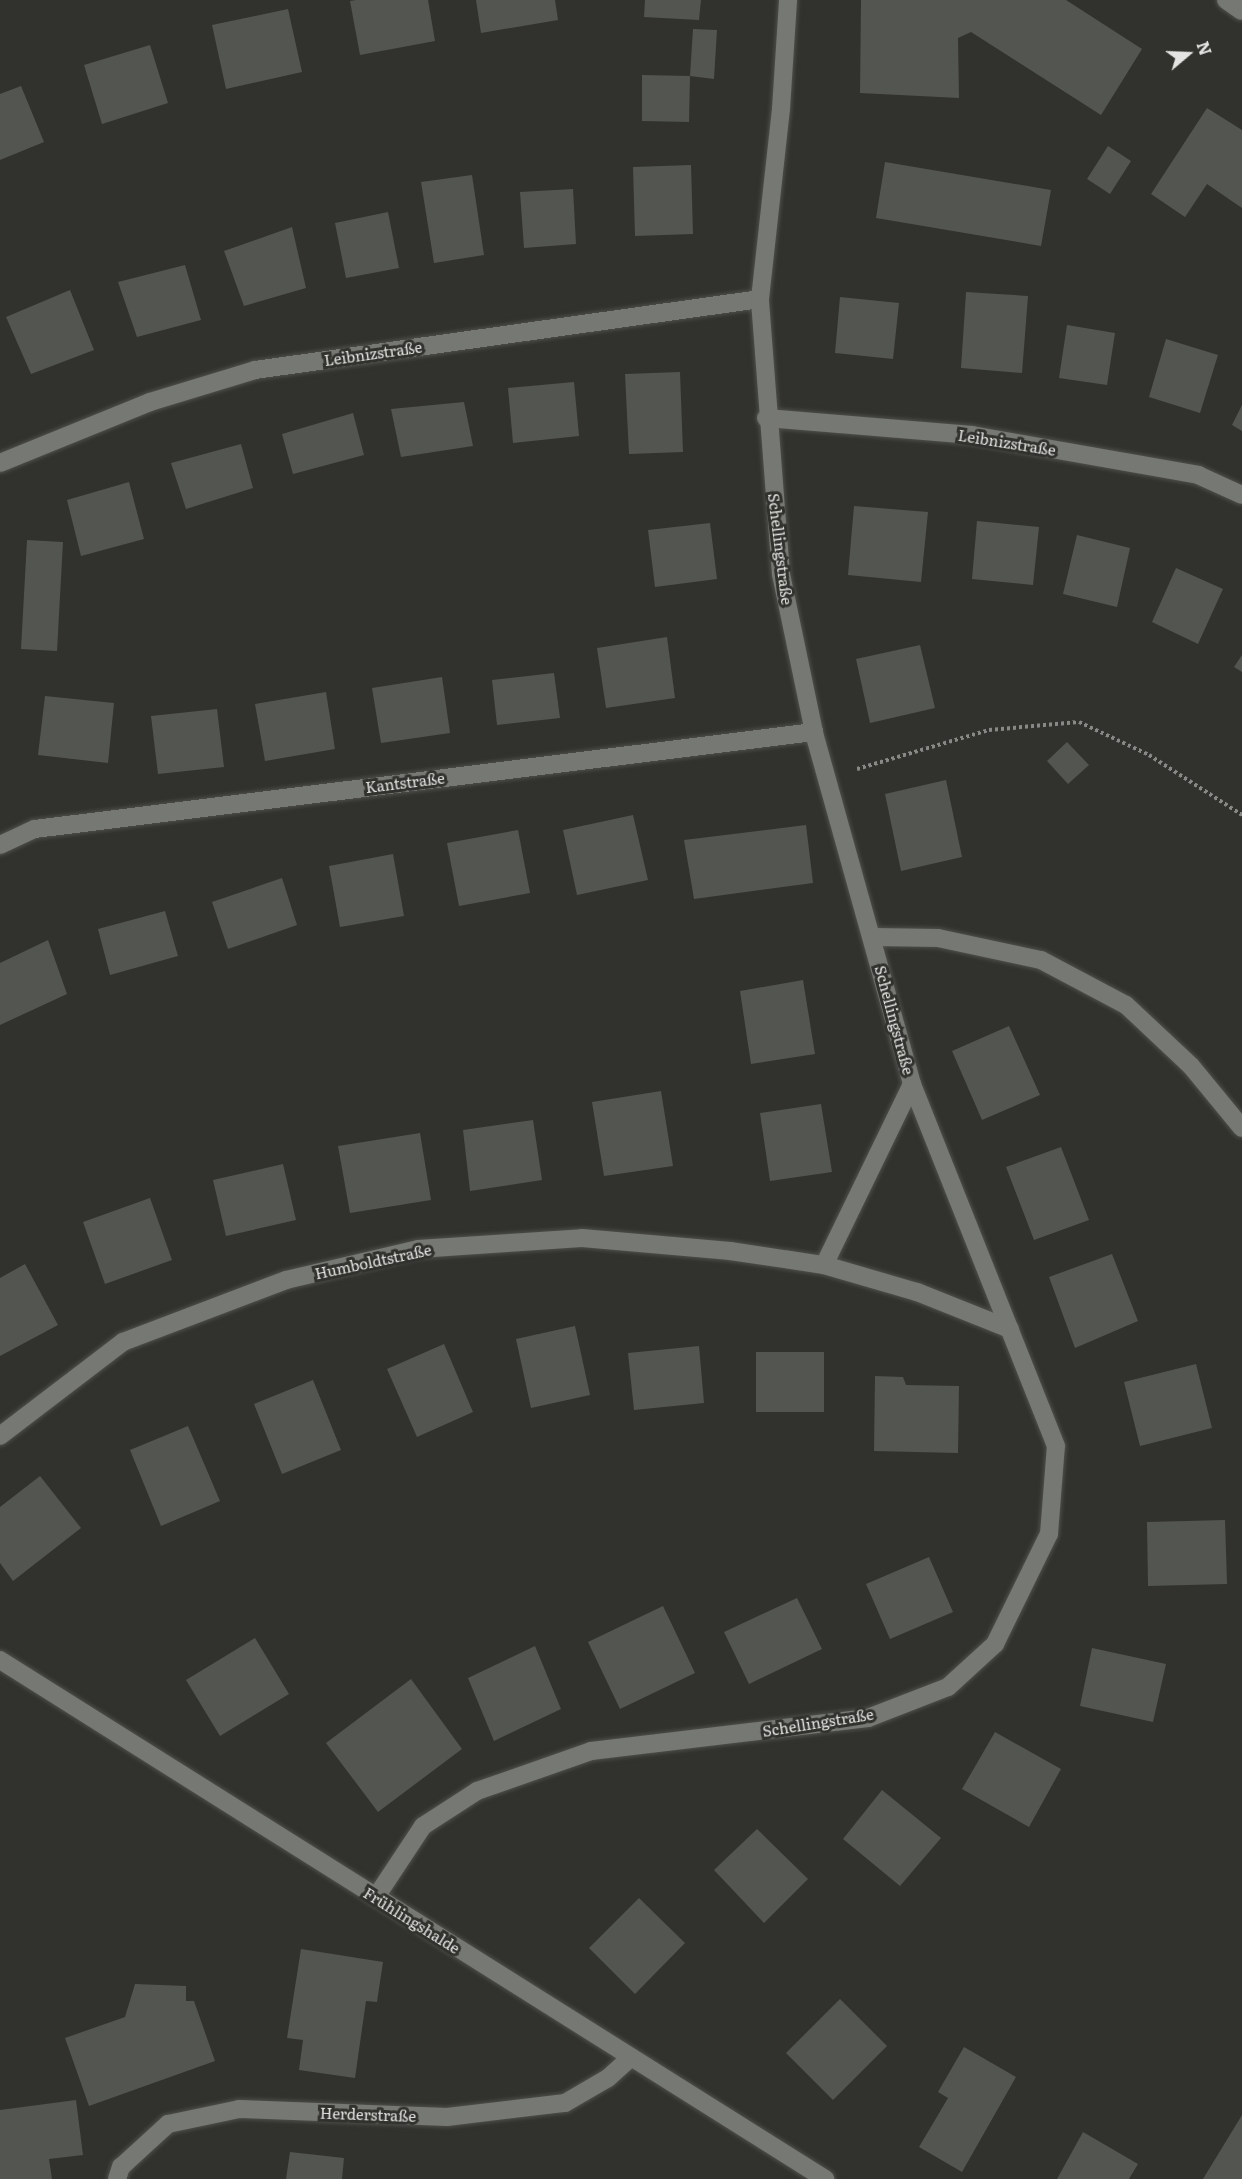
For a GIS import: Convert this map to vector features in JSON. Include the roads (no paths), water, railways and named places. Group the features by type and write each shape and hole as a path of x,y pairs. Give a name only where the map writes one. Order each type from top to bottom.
{"street":[{"name":"Schellingstraße","path":"376,1897 423,1826 477,1791 591,1751 867,1718 948,1687 996,1644 1049,1534 1056,1446 1037,1389 1010,1329 912,1084 874,937 814,732 781,574 766,418 760,299 782,109 789,0"},
{"path":"1226,0 1242,11"},
{"name":"Leibnizstraße","path":"0,463 150,402 255,370 760,299"},
{"name":"Leibnizstraße","path":"766,418 972,435 1198,475 1242,495"},
{"name":"Kantstraße","path":"0,845 35,829 814,732"},
{"path":"874,937 938,938 1041,960 1126,1005 1191,1066 1242,1128"},
{"name":"Schellingstraße","path":"824,1265 912,1084"},
{"name":"Humboldtstraße","path":"0,1436 123,1342 286,1280 418,1249 582,1238 730,1251 824,1265"},
{"path":"824,1265 917,1292 1010,1329"},
{"name":"Frühlingshalde","path":"0,1660 825,2179"},
{"name":"Herderstraße","path":"117,2179 121,2167 168,2124 239,2109 447,2117 565,2103 608,2078 631,2057"}]}
